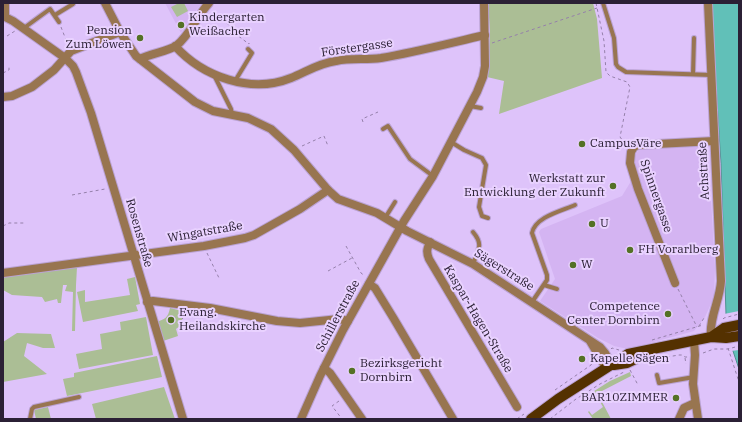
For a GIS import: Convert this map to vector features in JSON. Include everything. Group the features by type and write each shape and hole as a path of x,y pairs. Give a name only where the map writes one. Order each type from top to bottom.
{"main road":[{"path":"728,338 739,325"},
{"path":"532,419 558,399 609,367 627,362 656,348 711,337 728,338 739,336"}],"street":[{"path":"4,16 5,3"},
{"name":"Sägerstraße","path":"105,3 131,50 140,59 194,102 213,110 256,121 276,132 294,150 328,190 338,199 377,213 473,264 603,349 609,367"},
{"path":"140,59 175,46 188,34 199,15 209,3"},
{"name":"Schillerstraße","path":"301,419 324,368 368,281 433,176 470,106 483,77 485,66 484,3"},
{"name":"Achstraße","path":"708,3 722,281 720,295 711,324 711,337"},
{"name":"Rosenstraße","path":"4,16 65,58 73,66 82,85 183,419"},
{"path":"3,97 12,96 32,87 54,70 71,51 120,32"},
{"name":"Förstergasse","path":"175,46 187,57 214,74 235,82 252,84 278,82 325,63 337,60 382,58 485,35"},
{"name":"Spinnergasse","path":"675,283 638,189 630,163 631,152 634,147 638,145 714,141"},
{"name":"Wingatstraße","path":"3,273 133,256 239,239 254,235 328,190"},
{"name":"Kaspar-Hagen-Straße","path":"430,242 427,249 429,260 517,407"},
{"path":"368,281 375,288 391,313 453,419"},
{"path":"147,302 153,300 210,308 277,321 301,323 339,319 348,321"},
{"path":"694,341 695,403 698,419"},
{"path":"324,368 330,374 362,419"},
{"path":"679,419 684,408 695,403"}],"lane":[{"path":"603,3 614,38 614,61 618,67 626,72 711,75"},
{"path":"55,15 73,4"},
{"path":"21,28 50,9 59,22"},
{"path":"693,74 694,38"},
{"path":"235,82 252,53 248,50"},
{"path":"214,74 232,114"},
{"path":"470,106 481,108"},
{"path":"383,129 388,126 410,159 433,176"},
{"path":"451,142 482,158 486,165 479,207 482,216 488,218"},
{"path":"385,218 395,202"},
{"path":"532,302 547,280 547,275 532,233 533,228 539,220 575,206"},
{"path":"473,232 479,239 480,244 473,264"},
{"path":"544,285 557,289"},
{"path":"657,375 659,383 694,377"},
{"path":"30,419 32,409 34,407 79,397"}],"path":[{"path":"596,3 604,41 606,72 610,76 627,82 630,86 620,137 631,152"},
{"path":"488,44 597,8"},
{"path":"236,16 227,23 237,35 248,44 250,43"},
{"path":"59,22 69,47"},
{"path":"7,36 21,28"},
{"path":"3,73 9,70 9,65"},
{"path":"363,122 362,119 378,112"},
{"path":"298,148 324,136 328,146"},
{"path":"72,195 109,188"},
{"path":"3,226 9,223 25,223"},
{"path":"190,234 204,231 207,245 219,278"},
{"path":"346,246 360,273 368,281"},
{"path":"328,271 352,258"},
{"path":"675,283 697,327"},
{"path":"178,330 182,326 183,310"},
{"path":"649,341 711,324 724,318 739,314"},
{"path":"728,338 739,346"},
{"path":"728,338 728,349 739,382"},
{"path":"612,348 621,350"},
{"path":"650,361 657,358 679,355 685,357 714,349 728,349"},
{"path":"629,369 638,385"},
{"path":"550,419 576,399 600,384 625,372"},
{"path":"342,419 332,406 345,395"},
{"path":"517,419 522,416"}],"shaded area":[{"name":"Kindergarten Weißacher","path":"165,3 202,3 181,33"},
{"path":"179,3 184,3 188,11 177,17 171,7"},
{"path":"488,3 593,3 597,19 602,78 499,114 504,81 487,77 490,32"},
{"path":"711,3 739,3 739,369 733,351 726,314 721,164"},
{"name":"FH Vorarlberg","path":"708,146 715,268 714,297 705,317 694,331 628,349 614,346 598,338 540,301 555,279 539,232 541,229 622,196 636,173 633,157 640,149"},
{"path":"77,267 76,285 63,285 61,303 58,303 57,299 45,302 42,297 12,295 3,290 3,276"},
{"path":"135,277 140,304 136,305 138,311 83,322 77,292 85,290 85,302 130,295 127,279"},
{"path":"67,285 76,285 75,331 72,331 73,292 65,291"},
{"path":"170,308 182,311 182,321 180,326 176,329 178,336 163,341 156,322 166,318"},
{"path":"146,317 153,355 79,369 76,354 102,349 100,334 121,330 120,322"},
{"path":"17,333 51,334 55,348 43,348 27,343 24,356 47,374 3,382 3,342"},
{"path":"157,356 162,377 67,396 63,379 74,377 74,373"},
{"path":"630,372 631,376 602,391 604,396 600,398 611,419 593,419 588,412 589,411 592,415 603,407 596,395 591,393 610,381"},
{"path":"164,387 175,419 96,419 92,404"},
{"path":"48,407 51,419 36,419 34,410"}],"pier":[{"path":"739,311 739,350 731,351 724,314"}],"place":[{"name":"Kindergarten Weißacher","path":"181,25"},
{"name":"Pension Zum Löwen","path":"140,38"},
{"name":"CampusVäre","path":"582,144"},
{"name":"Werkstatt zur Entwicklung der Zukunft","path":"613,186"},
{"name":"U","path":"592,224"},
{"name":"FH Vorarlberg","path":"630,250"},
{"name":"W","path":"573,265"},
{"name":"Competence Center Dornbirn","path":"668,314"},
{"name":"Evang. Heilandskirche","path":"171,320"},
{"name":"Kapelle Sägen","path":"582,359"},
{"name":"Bezirksgericht Dornbirn","path":"352,371"},
{"name":"BAR10ZIMMER","path":"676,398"}]}
